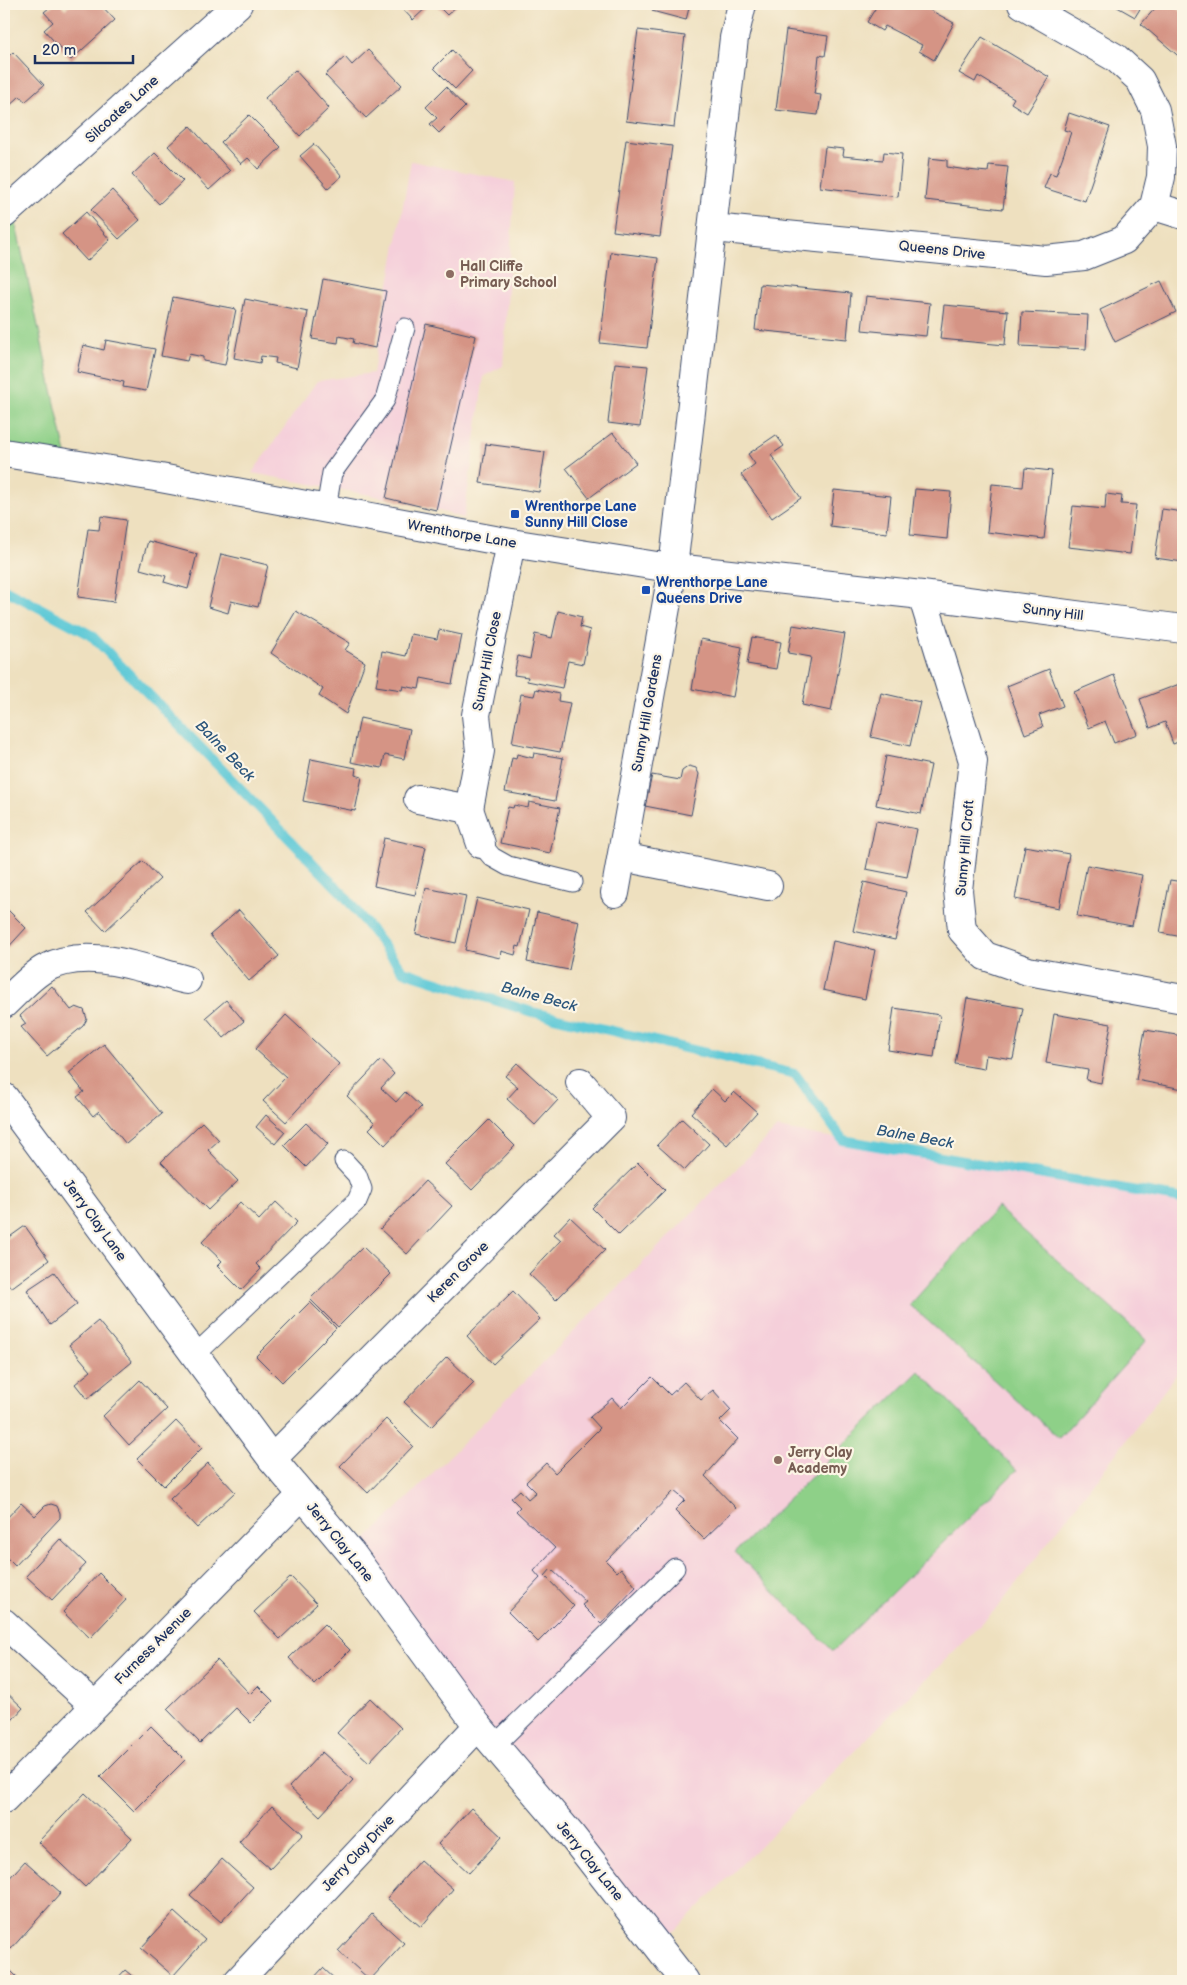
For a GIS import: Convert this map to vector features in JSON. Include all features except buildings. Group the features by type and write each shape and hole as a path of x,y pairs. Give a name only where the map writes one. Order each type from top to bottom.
{"street":[{"name":"Silcoates Lane","path":"4,214 238,4"},
{"path":"673,568 734,38 742,4"},
{"name":"Queens Drive","path":"713,228 1046,260 1084,256 1124,240 1154,206 1161,177 1162,146 1155,110 1140,80 1116,58 1022,4"},
{"path":"1154,206 1183,215"},
{"name":"Wrenthorpe Lane","path":"4,453 155,477 510,543 673,568 922,595"},
{"name":"Sunny Hill Close","path":"469,810 480,751 476,715 510,543"},
{"name":"Sunny Hill Gardens","path":"615,894 673,568"},
{"name":"Sunny Hill","path":"922,595 1183,629"},
{"name":"Sunny Hill Croft","path":"922,595 973,761 958,890 962,930 985,956 1028,971 1183,999"},
{"path":"418,799 469,810 481,844"},
{"path":"622,857 768,886"},
{"path":"4,1004 44,969 66,960 88,958 114,962 187,980"},
{"name":"Keren Grove","path":"272,1459 611,1118 580,1082"},
{"name":"Jerry Clay Lane","path":"4,1097 272,1459 352,1554 487,1735 571,1836 685,1981"},
{"name":"Furness Avenue","path":"4,1798 302,1495"},
{"path":"4,1623 94,1705"},
{"name":"Jerry Clay Drive","path":"238,1981 487,1735"}],"lane":[{"path":"326,509 332,473 385,400 406,328"},
{"path":"481,844 492,858 508,866 573,882"},
{"path":"195,1355 357,1201 362,1189 357,1175 344,1161"},
{"path":"487,1735 675,1568"}],"shaded area":[{"name":"Hall Cliffe Primary School","path":"411,161 515,182 503,366 484,376 464,518 386,498 252,473 317,381 373,373"},
{"name":"Jerry Clay Academy","path":"777,1128 1183,1199 1183,1366 1000,1605 659,1947 352,1554"}],"green space":[{"path":"12,207 68,463 4,453 4,214"},
{"path":"997,1207 1147,1340 1059,1438 910,1305"},
{"path":"919,1371 1017,1470 833,1651 735,1552"}],"waterway":[{"name":"Balne Beck","path":"4,589 91,635 343,894 403,971 532,1012 795,1074 843,1140 1183,1199"}],"place":[{"name":"Hall Cliffe Primary School","path":"450,274"},
{"name":"Wrenthorpe Lane Sunny Hill Close","path":"515,514"},
{"name":"Wrenthorpe Lane Queens Drive","path":"646,590"},
{"name":"Jerry Clay Academy","path":"778,1460"}]}
